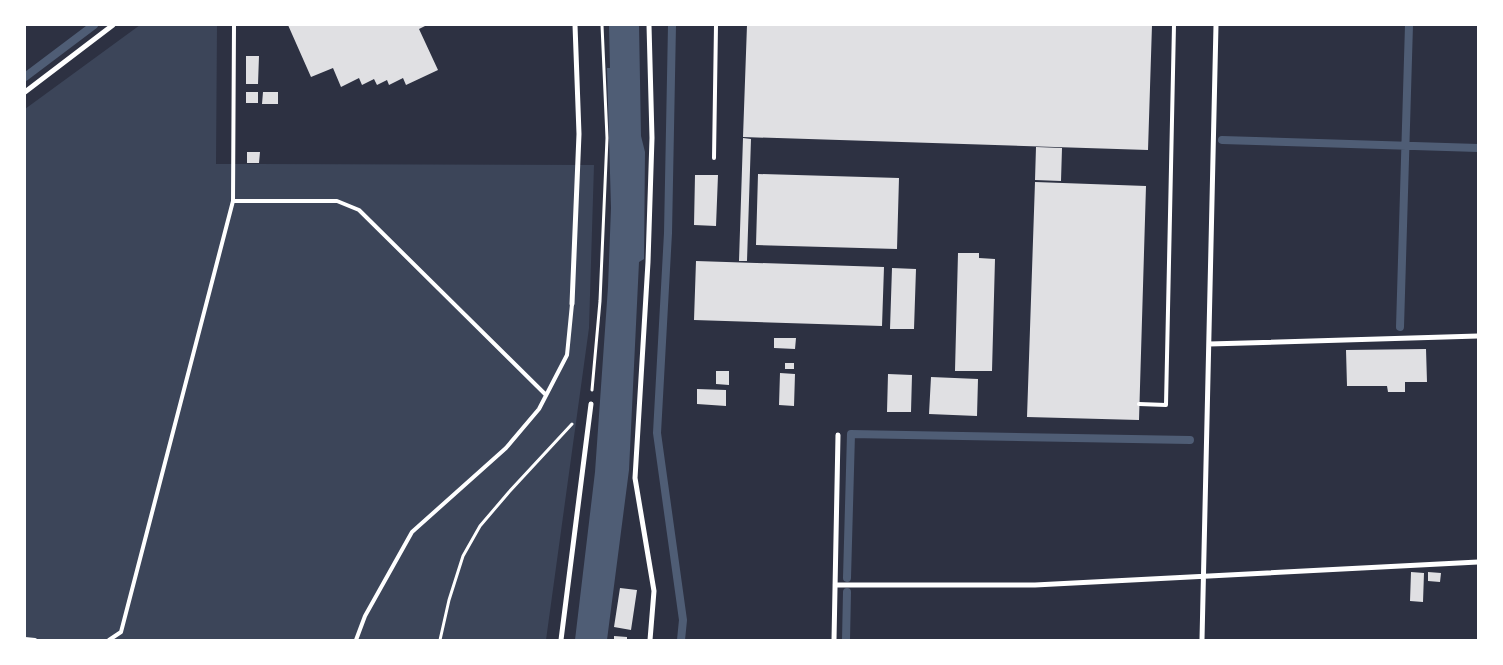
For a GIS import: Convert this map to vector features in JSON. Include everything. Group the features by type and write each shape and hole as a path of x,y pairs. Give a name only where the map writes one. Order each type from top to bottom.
{"street":[{"path":"25,92 113,25"},
{"path":"572,304 579,134 575,25"},
{"path":"649,25 652,138 647,272 635,478 654,591 650,640"},
{"path":"1202,640 1216,25"},
{"path":"1209,344 1478,336"},
{"path":"561,640 591,404"},
{"path":"834,640 838,435"},
{"path":"835,584 1035,585 1478,562"}],"lane":[{"path":"109,640 121,632 233,201 234,25"},
{"path":"714,158 716,25"},
{"path":"1139,404 1166,405 1174,25"},
{"path":"233,201 337,201 358,210 546,395"},
{"path":"356,640 365,616 412,532 506,448 539,409 567,354 572,304"},
{"path":"25,639 35,640"}],"path":[{"path":"440,640 449,600 463,556 480,526 591,404 600,301 606,147 602,25"}],"shaded area":[{"path":"140,25 217,25 216,164 594,165 589,328 546,640 25,640 25,109"},
{"path":"609,25 639,25 641,136 645,152 644,259 639,262 629,470 607,640 575,640 595,472 608,287 611,208 607,68 610,68"}],"building":[{"path":"288,25 427,25 419,29 438,70 406,85 403,78 389,85 387,80 377,85 374,79 362,85 359,78 341,87 333,68 311,77"},
{"path":"747,25 1152,25 1148,150 743,137"},
{"path":"246,56 259,56 258,84 246,84"},
{"path":"246,92 258,92 258,103 246,103"},
{"path":"263,92 278,92 278,104 262,104"},
{"path":"743,138 751,139 747,261 739,261"},
{"path":"1036,147 1062,148 1061,181 1035,180"},
{"path":"247,152 260,152 259,163 247,163"},
{"path":"758,174 899,178 897,249 756,245"},
{"path":"695,175 718,175 716,226 694,225"},
{"path":"1035,182 1146,186 1139,420 1027,417"},
{"path":"958,253 979,253 979,258 995,259 992,371 955,371"},
{"path":"696,261 884,267 882,326 694,320"},
{"path":"892,268 916,269 914,329 890,329"},
{"path":"774,338 796,338 795,349 774,348"},
{"path":"1426,349 1427,382 1405,382 1405,392 1388,392 1387,386 1347,386 1346,350"},
{"path":"785,363 794,363 794,369 785,369"},
{"path":"716,371 729,371 729,385 716,384"},
{"path":"780,373 795,374 794,406 779,405"},
{"path":"888,374 912,375 911,412 887,412"},
{"path":"931,377 978,379 977,416 929,414"},
{"path":"697,389 726,390 726,406 697,404"},
{"path":"1411,572 1424,573 1423,602 1410,601"},
{"path":"1428,572 1441,573 1440,582 1428,581"},
{"path":"620,588 637,590 631,630 614,627"},
{"path":"614,636 627,637 627,640 614,640"}],"waterway":[{"path":"25,77 94,25"},
{"path":"672,25 668,233 657,433 683,620 681,640"},
{"path":"1400,327 1409,25"},
{"path":"1222,140 1478,148"},
{"path":"847,578 851,434 1190,440"},
{"path":"846,640 847,592"}]}
